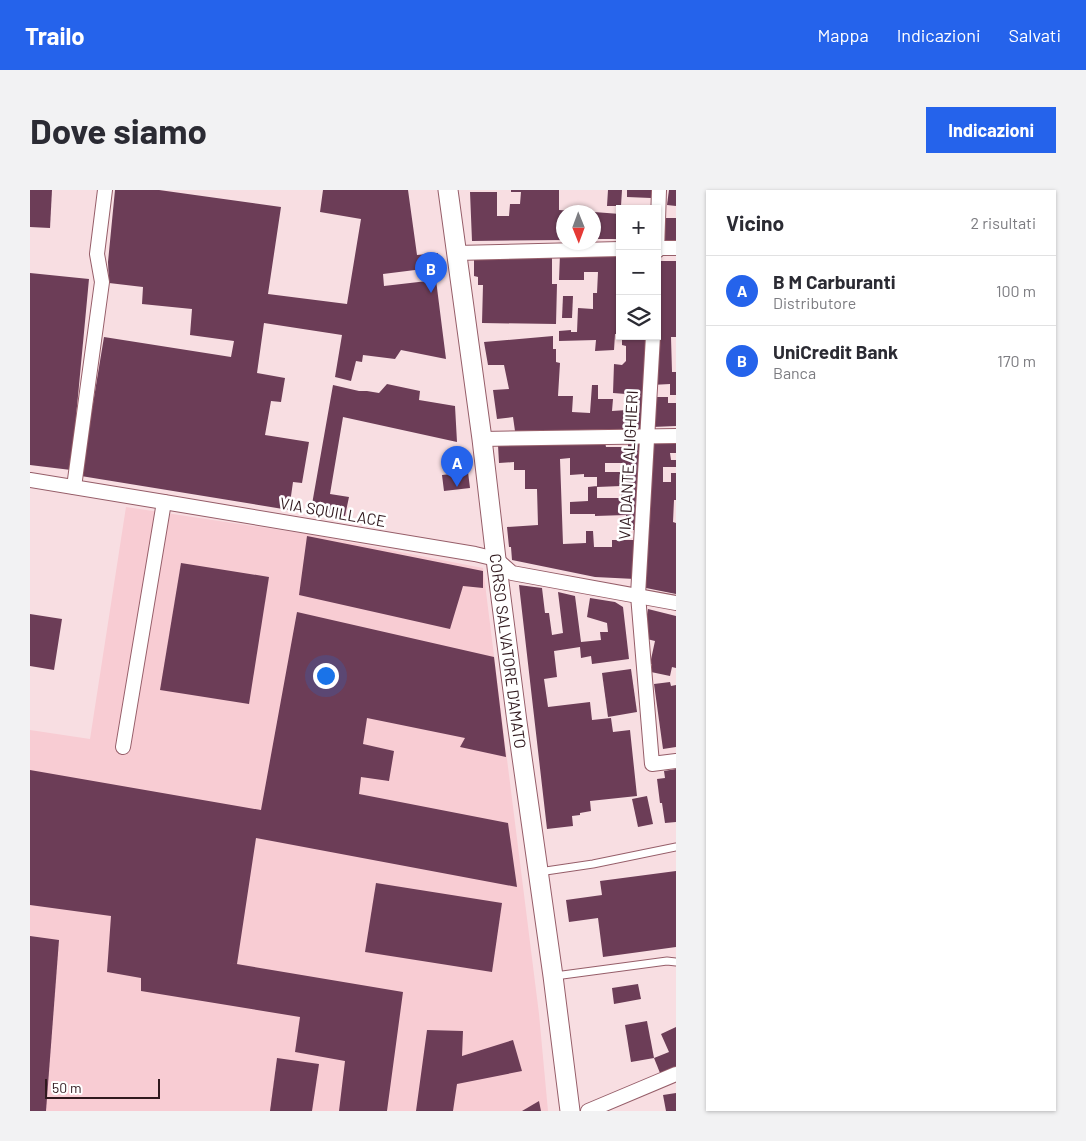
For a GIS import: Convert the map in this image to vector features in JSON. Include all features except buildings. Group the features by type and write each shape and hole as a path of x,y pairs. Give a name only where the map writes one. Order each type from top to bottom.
{"street":[{"path":"74,487 102,282 98,254 106,190"},
{"name":"CORSO SALVATORE D'AMATO","path":"448,190 482,440 517,722 554,976 570,1111"},
{"path":"658,205 659,190"},
{"path":"661,249 676,248"},
{"path":"456,252 616,249"},
{"name":"VIA DANTE ALIGHIERI","path":"652,340 638,595 652,764 676,761"},
{"path":"482,440 676,436"},
{"name":"VIA SQUILLACE","path":"30,480 496,559"},
{"path":"123,747 164,502"},
{"path":"496,559 512,573 676,603"},
{"path":"588,1111 676,1074"}],"lane":[{"path":"538,872 593,864 676,847"},
{"path":"554,976 667,961 676,962"}],"shaded area":[{"path":"126,507 307,534 483,568 539,1014 548,1111 30,1111 30,730 90,739"}],"place":[{"name":"UniCredit Bank","path":"431,293"},
{"name":"B M Carburanti","path":"457,487"}]}
